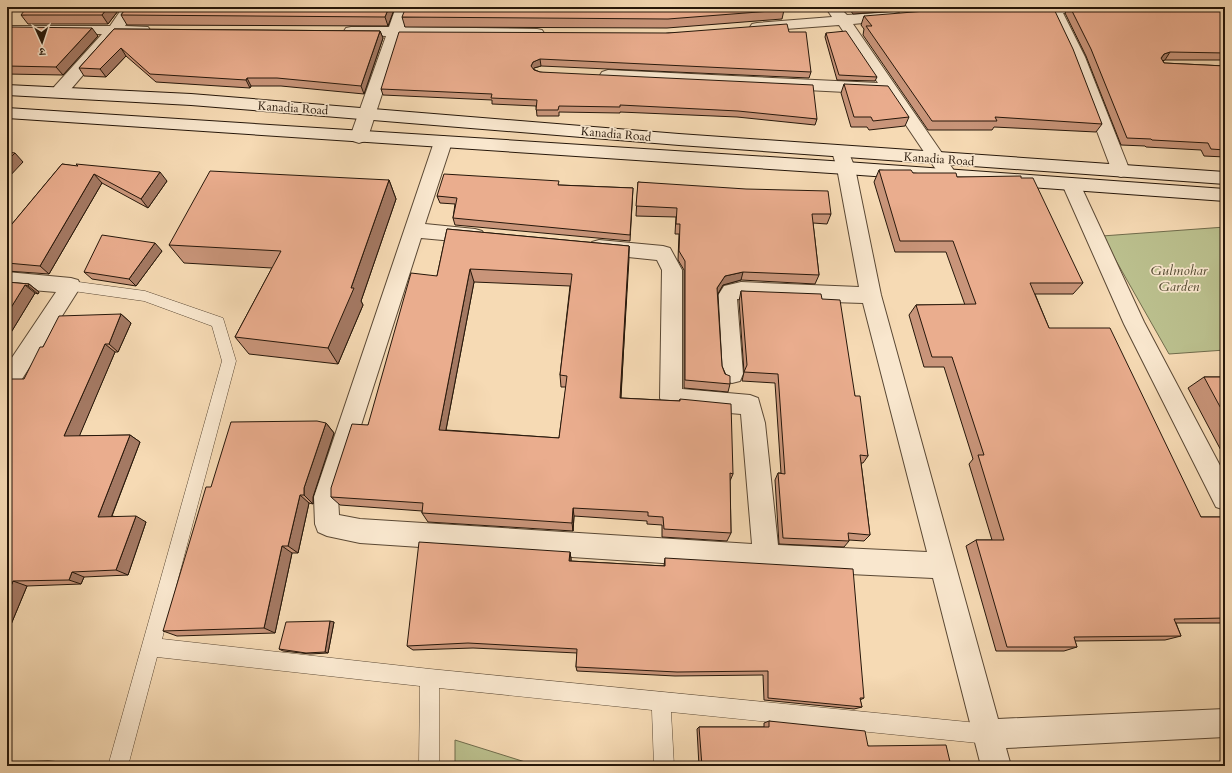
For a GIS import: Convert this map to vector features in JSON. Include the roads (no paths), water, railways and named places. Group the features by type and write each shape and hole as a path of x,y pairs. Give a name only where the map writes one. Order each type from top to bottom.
{"street":[{"path":"60,91 114,30 130,7"},
{"path":"359,137 396,32 403,7"},
{"path":"832,7 843,20 939,159 949,176"},
{"path":"1009,10 1053,7 1110,8"},
{"path":"1053,7 1077,58 1121,171"},
{"path":"744,28 912,15"},
{"path":"7,30 153,30"},
{"path":"333,31 547,33"},
{"path":"597,75 890,89"},
{"name":"Kanadia Road","path":"7,90 60,91 368,113 844,160 939,159 1225,178"},
{"path":"7,113 443,142 844,160 949,176 1225,196"},
{"path":"443,142 326,497 327,524 360,531 766,557 943,566"},
{"path":"844,160 871,295 996,766"},
{"path":"1071,184 1134,324 1225,499"},
{"path":"414,230 492,237"},
{"path":"578,245 663,253 672,270 671,398 750,405 754,424 766,557"},
{"path":"7,280 71,286 7,383"},
{"path":"732,374 727,297 731,292 740,290 871,295"},
{"path":"988,734 1225,723"}],"lane":[{"path":"71,286 145,296 218,322 229,361 118,766"},
{"path":"150,647 430,678 988,734"},
{"path":"429,766 430,678"},
{"path":"662,702 664,766"}],"park label":[{"name":"Gulmohar Garden","path":"1179,278"}]}
